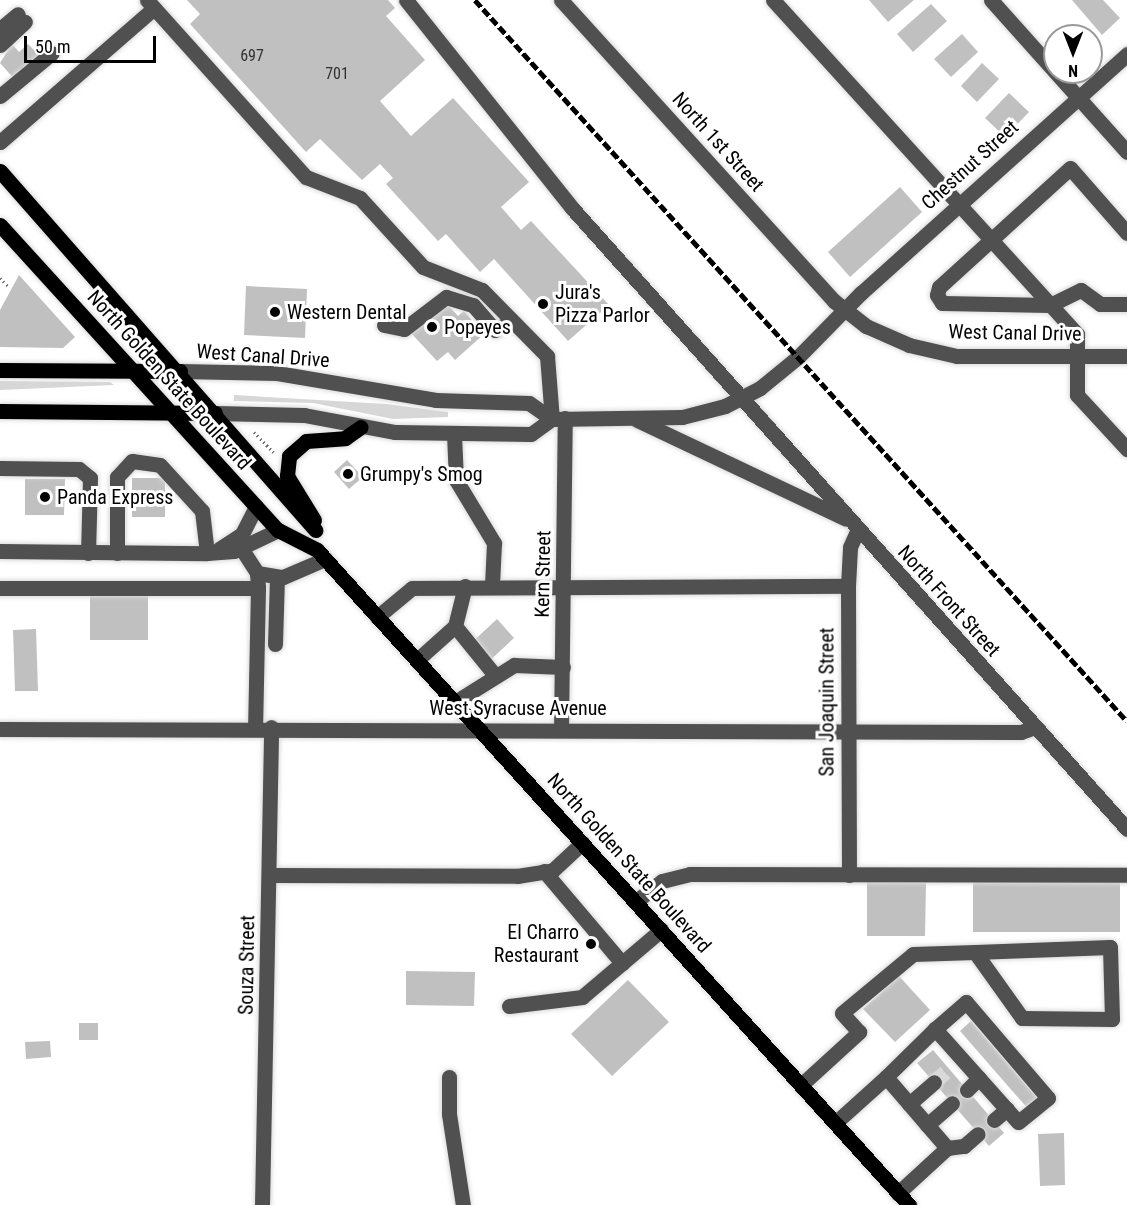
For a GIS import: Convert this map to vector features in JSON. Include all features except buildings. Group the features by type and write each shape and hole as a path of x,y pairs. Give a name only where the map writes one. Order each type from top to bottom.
{"main road":[{"name":"North Golden State Boulevard","path":"0,171 180,371 315,530"},
{"name":"North Golden State Boulevard","path":"0,225 168,413 278,530 321,554 909,1205"},
{"name":"West Canal Drive","path":"0,370 180,371"},
{"path":"0,411 214,413"},
{"path":"321,554 312,511 287,476 289,456 306,441 345,438 361,427"}],"street":[{"name":"North Front Street","path":"406,0 572,208 745,397 846,519 1127,829"},
{"name":"North 1st Street","path":"561,0 844,312"},
{"path":"773,0 1077,334 1079,356 1077,395 1127,449"},
{"path":"991,0 1127,152"},
{"path":"0,142 151,4"},
{"name":"Kern Street","path":"151,4 306,177 360,198 424,269 482,290 550,360 558,418 564,585 561,729"},
{"path":"0,29 22,18 0,45"},
{"path":"3,92 52,53"},
{"name":"Chestnut Street","path":"844,312 958,204 1127,54"},
{"path":"1127,233 1070,168 939,287 942,303 1050,305 1081,290 1100,304 1127,304"},
{"path":"384,325 404,329 446,297 473,305 495,330 512,321"},
{"path":"214,413 304,415 361,427 454,434 531,434 558,418 682,417 745,397 790,364 844,312"},
{"name":"West Canal Drive","path":"844,312 892,339 946,355 1127,356"},
{"name":"West Canal Drive","path":"180,371 277,373 436,400 529,403 558,418"},
{"path":"632,418 846,519"},
{"path":"454,434 456,480 494,543 492,586"},
{"path":"117,553 118,474 129,462 150,461 204,514 207,553"},
{"path":"0,468 79,469 90,478 88,553"},
{"path":"207,553 242,534 256,506"},
{"path":"0,551 207,553 241,548 278,530"},
{"name":"San Joaquin Street","path":"849,875 848,586 850,547 857,531"},
{"path":"241,548 257,573 255,727"},
{"path":"257,573 277,578 321,554"},
{"path":"275,644 277,578"},
{"path":"377,617 412,588 564,585 848,586"},
{"path":"417,660 455,626 465,586"},
{"path":"0,588 258,588"},
{"path":"455,626 494,673"},
{"path":"455,702 494,673 514,665 563,667"},
{"name":"West Syracuse Avenue","path":"0,729 271,727 849,731 1035,727"},
{"name":"Souza Street","path":"262,1205 271,727"},
{"path":"270,875 517,876 544,871 582,843"},
{"path":"544,871 622,963"},
{"path":"635,902 675,875 1127,875"},
{"path":"509,1006 582,997 661,930"},
{"path":"801,1085 859,1032 842,1013 913,954 1110,947 1112,1019 1022,1018 975,952"},
{"path":"835,1123 935,1029 966,1002 1048,1098 1018,1122 935,1029"},
{"path":"949,1069 962,1059"},
{"path":"449,1077 449,1114 463,1205"},
{"path":"886,1077 947,1148"},
{"path":"967,1090 980,1078"},
{"path":"909,1104 934,1082"},
{"path":"927,1125 952,1103"},
{"path":"994,1120 1007,1109"},
{"path":"898,1193 947,1148 964,1146 978,1134"}],"path":[{"path":"0,278 8,286"},
{"path":"254,432 273,452"}],"shaded area":[{"path":"0,381 110,382 114,385 0,390"},
{"path":"234,395 386,404 448,412 448,417 393,419 313,403 234,401"}],"tunnel":[{"path":"934,1082 949,1069"}],"railway":[{"path":"475,0 1127,721"}],"place":[{"name":"Jura's Pizza Parlor","path":"543,304"},
{"name":"Western Dental","path":"275,312"},
{"name":"Popeyes","path":"432,327"},
{"name":"Grumpy's Smog","path":"348,474"},
{"name":"Panda Express","path":"45,497"},
{"name":"El Charro Restaurant","path":"591,944"}]}
